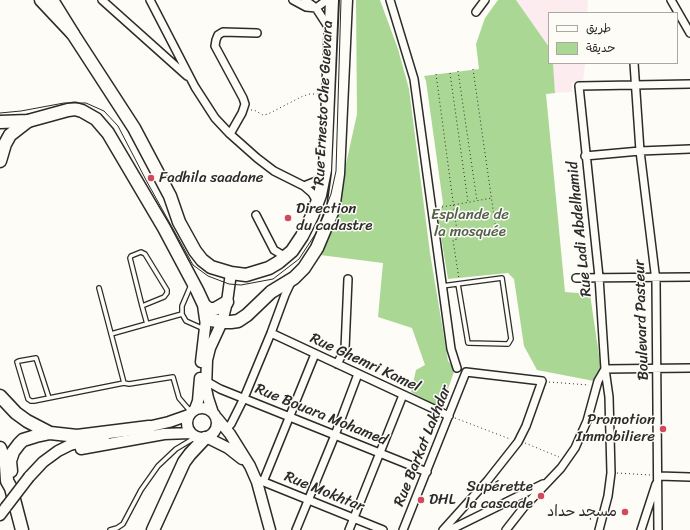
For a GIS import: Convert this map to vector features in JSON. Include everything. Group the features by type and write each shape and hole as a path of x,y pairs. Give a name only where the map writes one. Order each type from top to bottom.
{"main road":[{"path":"41,0 73,34"},
{"path":"52,0 73,34"},
{"name":"Rue Ernesto Che Guevara","path":"73,34 134,128 170,196 180,222 195,251 202,260 219,271 231,274 246,275 270,268 286,257 302,236 316,206 324,178 332,0"},
{"name":"Rue Ernesto Che Guevara","path":"205,324 231,322 242,318 271,292 294,278 304,268 317,248 326,229 333,210 338,174 346,0"},
{"path":"0,122 28,121 68,110 75,110 90,115 102,125 164,228 204,305 205,324 198,401 186,422 187,427 199,437"},
{"path":"0,161 5,144 10,135 28,121"},
{"path":"153,530 184,462 199,437 215,432 217,428 215,416 208,398 206,380 207,360 210,348 222,322 228,302 231,274"},
{"path":"204,305 209,309 215,309 228,302"},
{"path":"0,396 16,413 50,433"},
{"path":"0,515 29,478 48,458 58,451 70,445 168,422 206,408 226,429 259,480 270,530"},
{"path":"9,484 10,461 15,448 23,440 50,433 77,436 149,426"},
{"path":"48,458 79,450 164,434 199,437 228,448 250,466"},
{"path":"0,448 6,465 9,484 22,530"},
{"path":"0,469 9,484"}],"street":[{"path":"102,0 190,79"},
{"path":"150,0 190,79 205,104 230,134 245,148 274,171 304,186 312,193 316,200 316,206"},
{"path":"293,0 306,7 316,8 326,0"},
{"path":"305,0 316,8 327,24 331,34"},
{"path":"390,0 414,79 451,349 457,368"},
{"path":"393,0 396,19"},
{"path":"476,12 485,0"},
{"path":"671,0 678,12"},
{"path":"678,12 690,33"},
{"path":"230,134 244,109 243,98 215,46 216,40 218,35 223,32 257,33"},
{"name":"Boulevard Pasteur","path":"634,64 640,151 656,278 658,530"},
{"path":"636,84 690,84"},
{"name":"Rue Ladi Abdelhamid","path":"599,530 608,496 611,473 609,397 605,369 599,277 579,86 636,84"},
{"path":"586,156 640,151 690,149"},
{"path":"304,186 324,178"},
{"path":"256,215 274,250 286,257"},
{"path":"576,278 690,277"},
{"path":"226,429 231,424 244,398 271,334 285,295 294,278"},
{"path":"337,364 345,349 348,279"},
{"name":"Rue Ghemri Kamel","path":"271,334 449,416"},
{"path":"259,480 290,416 315,354"},
{"path":"506,530 524,507 567,461 582,435 597,385 605,369 690,368"},
{"name":"Rue Barkat Lakhdar","path":"403,530 466,372 542,382"},
{"path":"296,530 358,374"},
{"name":"Rue Bouara Mohamed","path":"206,380 220,389 427,472"},
{"path":"443,530 488,480 518,442 526,426 542,382"},
{"path":"349,530 403,395"},
{"path":"641,530 658,476 690,477"},
{"name":"Rue Mokhtar","path":"259,480 383,530"},
{"path":"450,530 549,482"}],"lane":[{"path":"142,306 164,297 167,293 145,254 141,252 131,256 130,258 142,306 147,324"},
{"path":"442,286 502,278 511,339 508,344 468,343 459,284"},
{"path":"192,280 182,306 182,314 186,321 205,324"},
{"path":"99,288 124,383"},
{"path":"111,334 182,314"},
{"path":"49,398 36,358 17,362 28,399 34,401 49,398 124,383 129,384 172,377 179,398 192,412"},
{"path":"110,530 123,524 141,490 158,466 176,449 199,437"}],"path":[{"path":"473,70 496,230"},
{"path":"458,71 477,201"},
{"path":"450,72 468,202"},
{"path":"436,74 458,238 453,240 459,284"},
{"path":"244,109 254,110 263,115 268,114 303,96 310,94 328,94"},
{"path":"442,207 492,198"},
{"path":"542,382 597,385"},
{"path":"449,416 567,461"},
{"path":"611,473 658,476"}],"shaded area":[{"path":"516,0 588,0 587,12 548,12 548,46"},
{"path":"553,64 585,64 583,83 572,83 572,92 555,93"}],"green space":[{"path":"356,0 380,0 398,49 409,89 430,253 448,361 455,369 441,409 411,392 416,370 425,365 412,328 378,317 383,263 320,255 335,224 357,114"},
{"name":"Esplande de la mosquée","path":"498,0 516,0 548,46 548,64 553,64 555,93 546,94 565,292 590,294 601,369 594,381 537,370 524,346 514,279 508,273 448,279 438,218 443,203 426,81 424,76 479,69 476,44 485,18"}],"tram line":[{"path":"0,113 21,111 64,103 86,103 104,111 118,126 193,265 208,276 229,284 241,285 273,279 299,259 316,233 331,194 336,171 341,0"}],"place":[{"name":"Fadhila saadane","path":"151,178"},
{"name":"Direction du cadastre","path":"288,218"},
{"name":"Promotion Immobiliere","path":"663,429"},
{"name":"Supérette la cascade","path":"541,496"},
{"name":"DHL","path":"421,500"},
{"name":"مسجد حداد","path":"625,512"}]}
